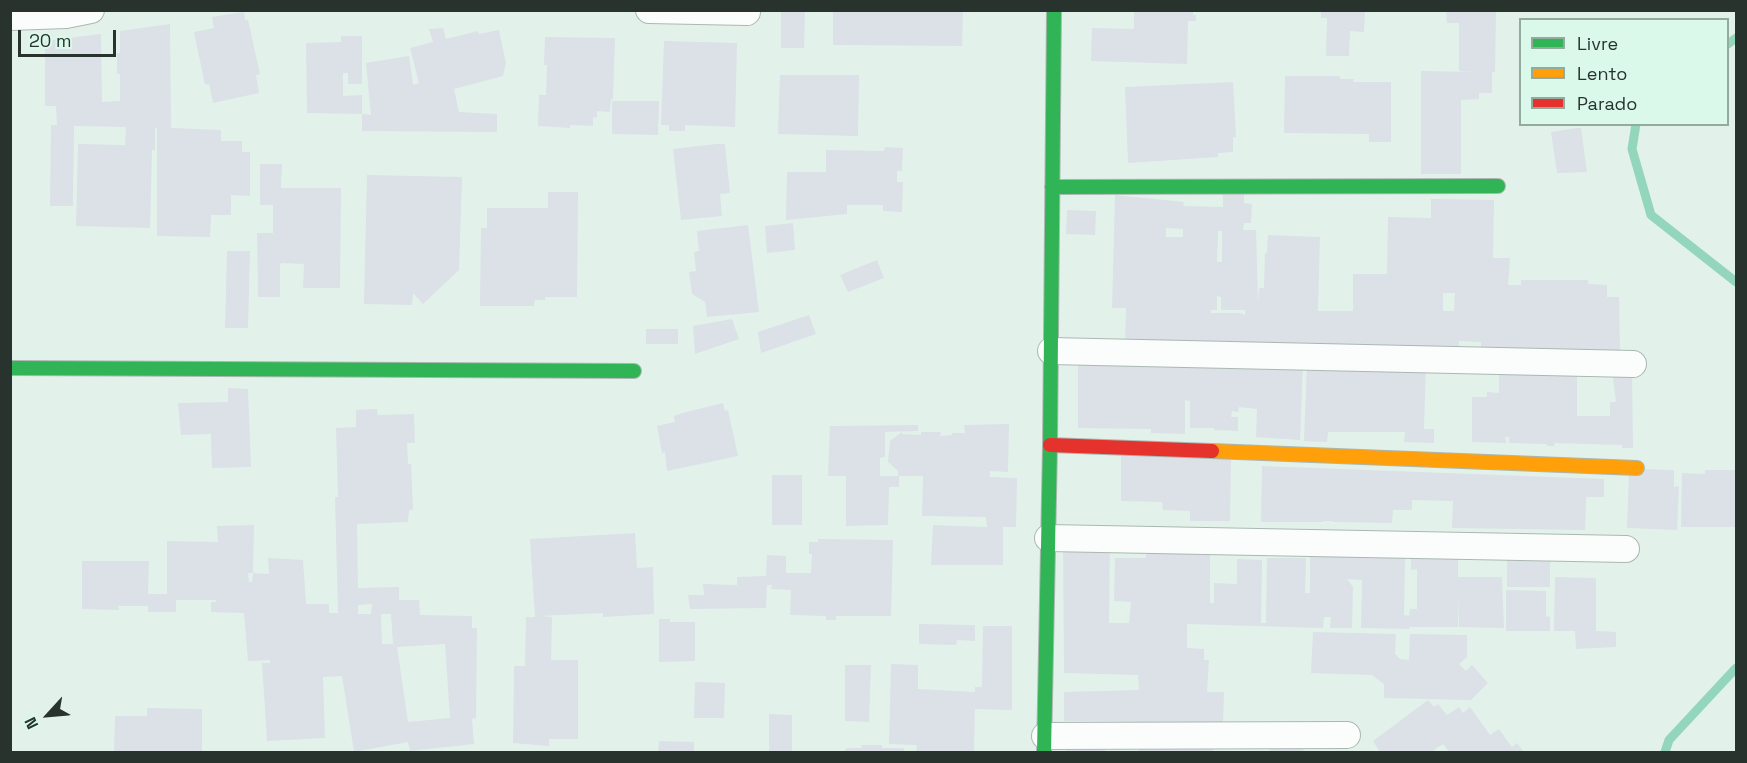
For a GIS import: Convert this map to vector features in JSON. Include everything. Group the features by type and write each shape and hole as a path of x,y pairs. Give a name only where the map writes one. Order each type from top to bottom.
{"street":[{"path":"10,17 66,15 91,10"},
{"path":"649,10 747,12"},
{"path":"1054,10 1050,445 1044,744 1347,735"},
{"path":"1052,187 1498,186"},
{"path":"1051,351 1633,364"},
{"path":"10,368 634,371"},
{"path":"1050,445 1636,468"},
{"path":"1048,538 1626,549"}],"building":[{"path":"781,10 805,10 804,48 781,48"},
{"path":"833,10 963,10 962,46 833,45"},
{"path":"1134,10 1193,10 1196,21 1188,21 1187,64 1091,61 1092,28 1134,29"},
{"path":"1321,10 1365,10 1364,32 1350,31 1349,56 1326,56 1327,18 1321,18"},
{"path":"1446,10 1496,10 1495,72 1492,72 1492,93 1479,93 1479,99 1461,100 1461,174 1421,174 1421,71 1475,72 1459,71 1459,23 1447,23"},
{"path":"244,12 245,20 248,20 260,74 256,75 259,93 213,103 209,84 205,85 194,32 214,28 212,17"},
{"path":"170,24 171,128 221,130 221,141 242,141 242,152 250,152 250,196 231,195 231,215 211,215 210,237 157,236 157,128 155,128 155,150 152,150 150,228 76,226 78,144 125,145 126,127 74,126 73,206 50,206 51,125 57,125 56,106 45,106 45,41 101,34 102,102 120,101 117,53 120,53 120,31"},
{"path":"443,28 446,39 478,31 479,34 499,30 506,63 503,76 454,89 459,112 497,114 497,132 362,131 362,114 371,115 366,63 409,56 413,85 419,83 410,48 433,42 429,29"},
{"path":"341,36 362,36 362,84 348,84 348,73 343,73 343,96 362,95 362,114 307,113 306,43 341,42"},
{"path":"545,37 615,38 613,99 611,99 610,112 597,111 597,118 593,117 593,126 570,125 570,128 538,126 539,95 546,95"},
{"path":"664,41 737,43 735,127 685,125 685,131 669,131 669,125 661,125"},
{"path":"780,75 859,75 858,136 778,134"},
{"path":"1285,76 1340,76 1340,79 1354,79 1353,82 1391,82 1391,142 1369,142 1369,134 1284,133"},
{"path":"1233,82 1236,137 1233,137 1233,152 1218,153 1218,157 1128,163 1125,87"},
{"path":"612,101 659,101 658,135 612,134"},
{"path":"1581,128 1587,172 1557,173 1551,132"},
{"path":"725,144 730,193 720,194 722,216 681,220 673,149"},
{"path":"885,147 903,148 902,171 897,171 897,182 903,182 902,212 883,211 883,205 847,205 847,214 786,220 787,172 826,172 826,150 884,151"},
{"path":"260,164 282,164 281,188 341,188 340,288 303,288 304,264 282,263 280,264 280,297 258,297 257,233 273,233 273,205 260,205"},
{"path":"367,175 462,177 459,270 423,304 413,293 412,305 364,304"},
{"path":"548,192 578,192 577,297 545,297 545,300 535,300 534,306 480,306 481,228 487,228 487,208 548,208"},
{"path":"1223,193 1244,193 1244,203 1252,204 1251,223 1244,223 1243,230 1256,230 1258,302 1259,288 1264,288 1268,235 1320,237 1318,311 1353,311 1353,274 1387,274 1388,217 1431,218 1431,199 1494,200 1493,258 1510,258 1508,285 1521,285 1521,280 1588,280 1588,284 1607,285 1607,297 1619,297 1620,353 1481,351 1481,342 1459,341 1459,351 1125,345 1126,308 1112,308 1115,195 1184,202 1183,206 1223,207","holes":["1166,228 1183,229 1183,237 1166,237","1218,231 1222,231 1222,262 1217,262","1443,293 1455,293 1454,311 1443,311","1217,296 1221,297 1221,310 1245,310 1245,315 1211,313 1211,310 1217,310"]},
{"path":"1067,210 1096,211 1095,235 1066,234"},
{"path":"793,223 795,250 767,253 765,226"},
{"path":"748,225 759,312 707,317 705,302 692,294 689,272 696,271 694,252 699,251 697,231"},
{"path":"227,251 250,251 248,328 225,328"},
{"path":"877,260 884,278 848,292 840,275"},
{"path":"809,315 816,334 761,353 758,332"},
{"path":"732,319 739,339 695,354 693,326"},
{"path":"646,329 678,329 678,344 646,344"},
{"path":"1078,361 1303,363 1300,440 1256,437 1257,409 1239,407 1238,412 1232,411 1231,417 1238,417 1238,431 1190,428 1190,401 1185,400 1185,434 1151,433 1151,429 1078,428"},
{"path":"1307,363 1426,366 1424,429 1434,429 1434,443 1404,442 1405,432 1328,432 1327,442 1304,441"},
{"path":"1499,368 1577,369 1577,416 1610,416 1610,402 1616,402 1612,370 1632,370 1633,448 1622,448 1622,445 1555,443 1554,446 1547,446 1547,444 1509,443 1509,437 1505,437 1506,443 1472,442 1472,397 1487,397 1487,392 1499,393"},
{"path":"228,388 248,389 251,467 212,468 211,434 181,435 178,403 228,402"},
{"path":"723,403 725,411 728,410 738,456 667,471 665,452 662,453 657,426 675,422 674,416 682,413"},
{"path":"377,409 378,415 414,414 415,443 407,443 408,464 411,464 413,510 409,510 408,522 357,524 358,588 399,587 399,600 419,600 420,615 472,616 472,628 477,628 476,718 472,719 474,744 410,751 408,742 354,752 342,676 323,677 325,738 267,741 262,663 270,663 270,660 248,661 244,613 211,612 211,602 216,602 216,600 176,600 176,612 148,612 148,606 118,606 119,610 82,609 82,561 149,561 148,594 167,594 167,541 218,542 217,526 254,525 253,573 269,574 268,558 303,560 306,604 329,604 329,613 338,613 336,428 356,427 356,410","holes":["248,573 253,573 252,582 249,582","372,604 371,614 358,614 358,605","381,614 391,614 393,644 382,644","445,644 450,718 408,722 397,647"]},
{"path":"1009,424 1008,472 990,471 990,477 1017,478 1016,527 1003,527 1003,565 931,565 933,525 987,527 986,517 922,516 923,476 898,476 898,471 888,462 890,441 902,432 902,434 921,435 921,432 941,432 940,436 965,433 964,425"},
{"path":"918,425 918,431 885,432 885,457 880,458 880,476 899,476 899,487 889,487 888,525 846,526 846,476 828,476 830,426"},
{"path":"1121,456 1231,459 1230,521 1190,521 1190,511 1163,510 1162,502 1121,501"},
{"path":"1262,466 1604,479 1604,497 1586,497 1585,530 1452,528 1453,501 1412,500 1412,510 1393,510 1392,523 1261,522"},
{"path":"1645,469 1674,470 1674,487 1679,486 1677,530 1627,528 1629,472"},
{"path":"1705,470 1736,470 1736,527 1681,527 1682,473 1705,474"},
{"path":"772,475 802,475 802,525 772,525"},
{"path":"635,533 637,568 653,567 654,614 603,617 603,613 539,616 552,617 551,660 578,660 578,739 549,739 549,746 513,743 514,666 525,666 526,617 535,617 530,539"},
{"path":"818,539 893,540 891,616 836,616 836,620 826,620 826,616 790,615 791,590 771,589 772,585 767,585 766,608 690,609 688,595 704,595 703,584 737,585 737,577 766,576 767,555 786,556 786,573 811,573 812,554 809,554 809,542 818,542"},
{"path":"1063,540 1110,540 1109,623 1129,623 1131,602 1114,601 1115,558 1146,558 1146,553 1149,553 1149,542 1210,543 1210,603 1214,603 1214,583 1237,584 1237,559 1262,560 1261,623 1266,623 1267,558 1306,558 1305,593 1310,593 1310,542 1405,557 1404,615 1409,616 1410,609 1417,609 1417,569 1411,570 1411,550 1458,549 1458,577 1502,577 1504,628 1459,627 1458,595 1458,627 1361,628 1362,580 1347,579 1353,587 1352,628 1330,628 1331,617 1324,617 1323,628 1187,624 1187,648 1204,649 1204,660 1209,660 1207,692 1224,692 1223,723 1064,721 1064,692 1139,690 1138,675 1064,673"},
{"path":"1507,548 1550,554 1550,587 1507,587"},
{"path":"1555,577 1596,578 1596,631 1616,632 1616,647 1576,649 1575,631 1554,631"},
{"path":"1506,590 1546,591 1546,616 1550,617 1550,631 1506,631"},
{"path":"659,619 670,619 670,622 695,622 695,661 659,662"},
{"path":"919,624 975,625 975,641 957,640 956,645 919,644"},
{"path":"983,626 1012,626 1012,710 975,709 975,700 974,752 916,752 917,745 889,744 891,664 918,665 918,689 975,692 975,687 982,687"},
{"path":"1313,632 1396,634 1395,654 1400,659 1409,660 1410,634 1467,635 1467,657 1459,664 1466,671 1472,665 1488,683 1471,700 1384,698 1384,684 1372,675 1311,673"},
{"path":"845,665 871,665 869,722 845,721"},
{"path":"695,682 725,683 724,718 694,718"},
{"path":"1428,700 1434,707 1438,704 1447,715 1459,707 1463,713 1470,707 1490,735 1499,729 1512,747 1517,743 1524,752 1449,752 1443,744 1431,752 1380,752 1373,741"},
{"path":"147,708 202,709 202,752 114,752 115,716 147,716"},
{"path":"769,714 792,715 792,752 769,752"},
{"path":"659,741 694,742 694,752 658,752"},
{"path":"1067,741 1105,741 1105,752 1066,752"},
{"path":"1139,742 1213,743 1213,752 1139,752"},
{"path":"861,745 904,748 904,752 845,752 846,748 862,748"},
{"path":"1271,745 1304,747 1303,752 1270,752"}],"waterway":[{"path":"1729,43 1736,38"},
{"path":"1636,126 1632,149 1651,215 1736,282"},
{"path":"1665,752 1669,740 1736,668"}],"traffic: fast":[{"path":"1044,752 1050,445 1054,10"},
{"path":"1052,187 1498,186"},
{"path":"10,368 634,371"}],"traffic: slow":[{"path":"1212,451 1637,468"}],"traffic: jam":[{"path":"1050,445 1212,451"}]}
